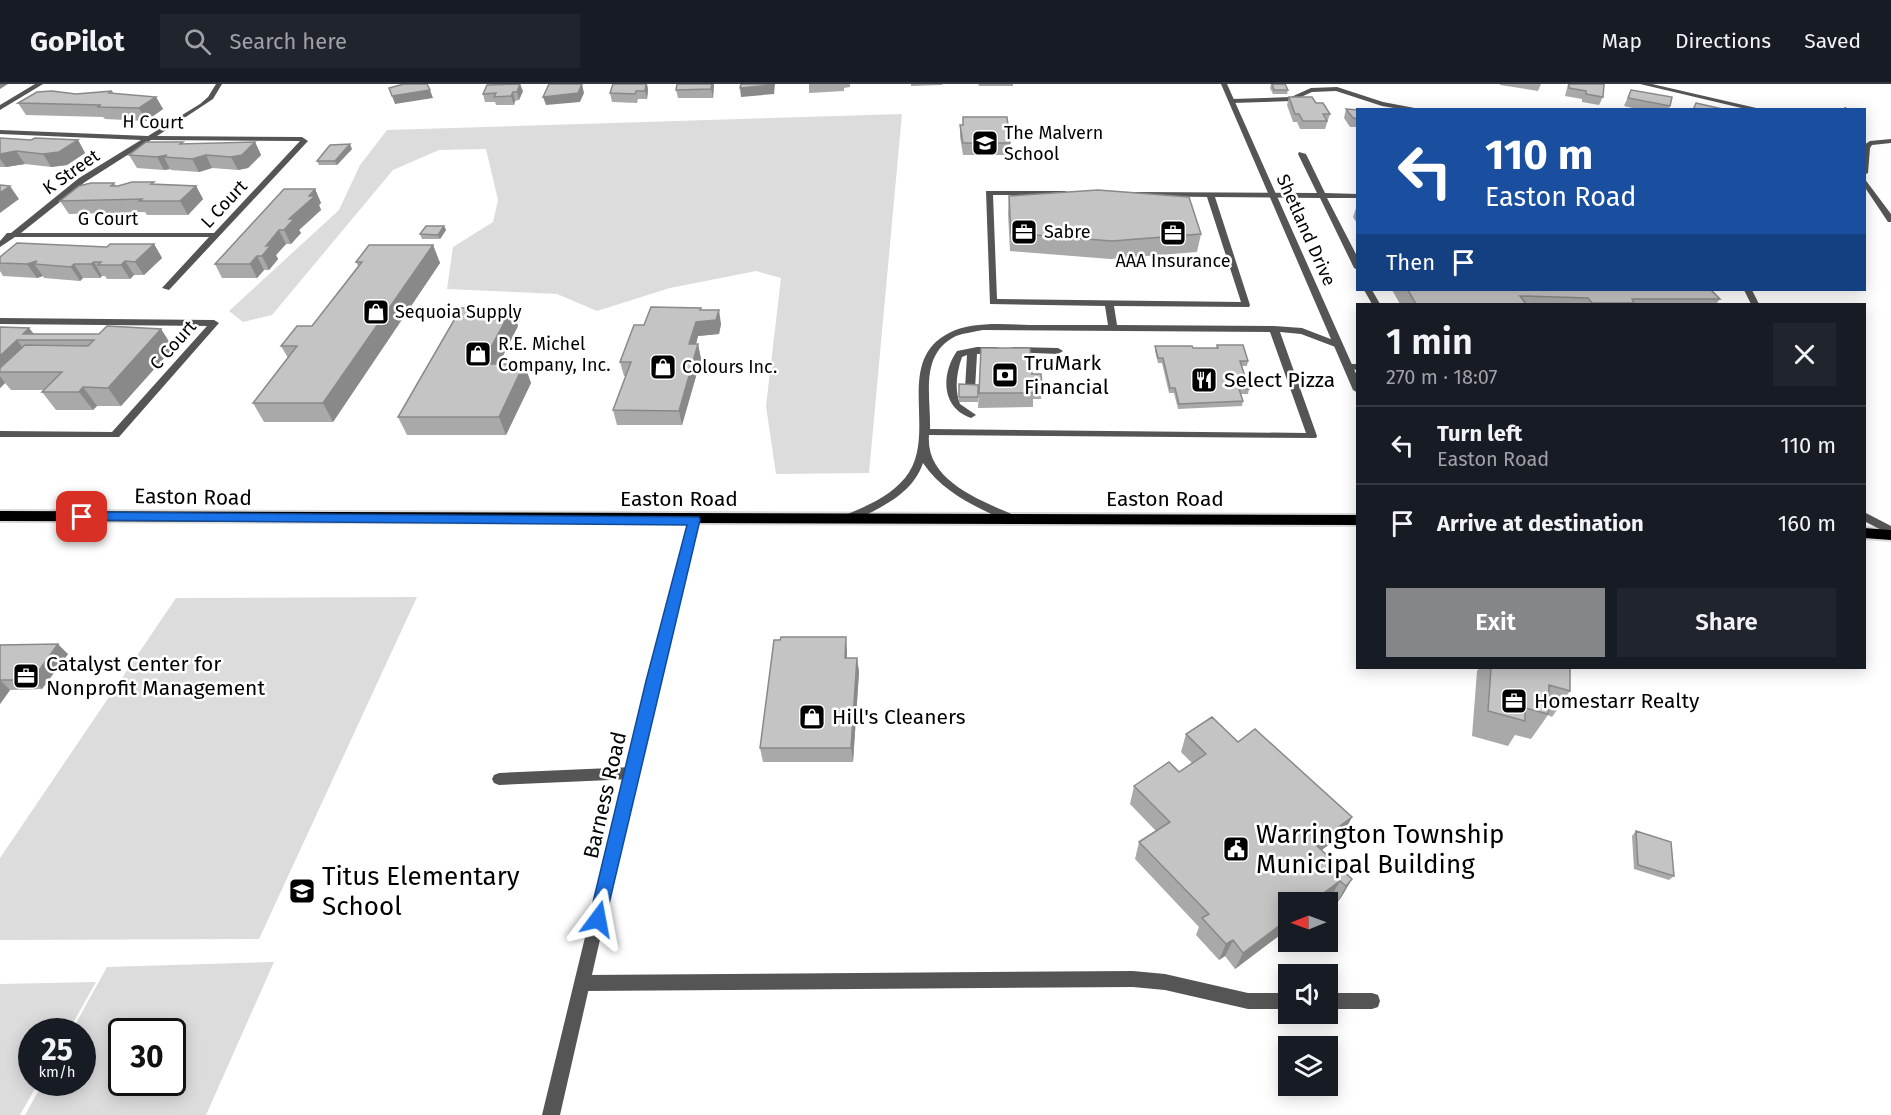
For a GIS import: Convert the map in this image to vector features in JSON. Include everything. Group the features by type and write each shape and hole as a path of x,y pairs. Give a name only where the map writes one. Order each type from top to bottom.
{"highway":[{"name":"Easton Road","path":"0,516 694,520 1356,520"},
{"path":"1866,533 1891,533"}],"street":[{"path":"0,108 40,84"},
{"name":"K Street","path":"0,245 82,180 202,105 211,98 219,84"},
{"name":"Shetland Drive","path":"1224,84 1338,345 1353,367"},
{"path":"1643,84 1753,108"},
{"path":"1232,101 1292,99 1311,90 1337,89 1382,104 1410,108"},
{"name":"H Court","path":"0,132 151,138 295,138 304,141"},
{"path":"1866,148 1878,140 1890,140"},
{"name":"L Court","path":"166,288 304,141"},
{"path":"1302,154 1356,264"},
{"path":"1866,183 1891,220"},
{"path":"1070,194 989,193 993,302 1246,304 1210,195"},
{"path":"1127,194 1356,198"},
{"name":"G Court","path":"0,235 215,235"},
{"path":"1109,303 1113,328"},
{"name":"C Court","path":"0,321 214,323 115,435 0,434"},
{"path":"847,519 883,502 904,486 914,474 923,448 927,360 930,350 943,337 960,330 983,327 1274,328 1302,331 1338,345"},
{"path":"924,432 1312,436 1274,328"},
{"path":"971,415 958,408 953,401 954,360 960,353 978,350 1058,351"},
{"path":"970,389 971,356 978,350"},
{"path":"970,402 975,433"},
{"path":"923,448 926,459 938,476 958,491 1014,520"},
{"path":"1866,517 1891,533"},
{"name":"Barness Road","path":"551,1115 694,520"},
{"path":"499,778 633,773"},
{"path":"583,983 1132,979 1165,982 1248,1000 1278,1001"},
{"path":"1338,1001 1372,1001"}],"shaded area":[{"path":"902,114 869,473 776,474 766,406 781,278 756,271 670,288 597,311 557,294 447,289 453,247 493,222 498,200 486,149 439,150 393,170 272,315 243,322 229,311 339,210 360,165 387,130"},
{"path":"417,597 259,939 0,940 0,858 176,598"},
{"path":"274,962 206,1115 25,1115 36,1096 96,1096 96,1018 79,1018 107,967"},
{"path":"96,982 76,1018 18,1018 18,1096 31,1096 20,1115 0,1115 0,984"}],"building":[{"path":"404,84 427,84 430,90 392,96 389,88"},
{"path":"520,84 517,92 513,92 511,96 494,97 496,93 483,94 487,85"},
{"path":"549,84 582,84 578,93 543,97"},
{"path":"613,84 646,84 645,91 636,91 635,94 610,93"},
{"path":"677,84 712,84 711,89 676,90"},
{"path":"741,84 774,84 740,88"},
{"path":"1272,84 1285,84 1288,90 1274,90"},
{"path":"1569,84 1604,84 1603,97 1569,88"},
{"path":"1631,90 1672,97 1670,106 1628,98"},
{"path":"112,91 109,93 156,97 139,108 18,103 37,92 76,94"},
{"path":"1289,97 1312,97 1316,103 1323,103 1330,114 1323,114 1327,121 1303,121 1299,114 1295,114"},
{"path":"1696,103 1718,108 1694,108"},
{"path":"1346,109 1356,110 1356,119"},
{"path":"963,117 1007,117 1010,143 963,143 960,125 963,125"},
{"path":"0,138 78,140 59,152 43,154 16,151 0,154"},
{"path":"146,142 183,142 180,144 255,142 242,155 231,157 206,155 192,159 164,157 167,155 157,157 129,155"},
{"path":"350,144 335,161 317,161 330,145"},
{"path":"132,182 196,186 180,201 139,201 142,199 60,201 79,186 91,183 114,183 111,186 118,186"},
{"path":"0,185 10,186 0,193"},
{"path":"284,189 315,189 309,196 315,196 289,219 294,219 284,230 279,230 266,246 271,245 262,256 257,256 250,264 215,264"},
{"path":"1098,190 1189,197 1201,234 1112,241 1011,233 1009,196"},
{"path":"426,226 444,226 438,235 420,234"},
{"path":"17,243 107,247 110,244 154,244 135,262 125,261 121,265 98,265 101,262 94,262 74,264 71,267 34,264 37,261 27,264 0,263 0,257"},
{"path":"369,245 433,245 323,403 253,403 297,346 281,346 297,326 312,326 362,262 356,262"},
{"path":"1409,291 1712,291 1720,299 1632,299 1634,303 1592,303 1588,298 1520,296 1525,303 1415,303"},
{"name":"Colours Inc.","path":"651,307 719,310 716,320 696,322 689,344 698,344 679,411 613,410 631,362 620,362 634,325 644,325"},
{"name":"R.E. Michel Company, Inc.","path":"461,308 512,308 482,364 524,364 499,417 398,417"},
{"path":"107,326 161,329 108,388 83,387 79,392 42,392 62,372 0,372 0,368 25,345 88,346 94,340 17,340 0,356 0,327 29,328 23,334 99,334"},
{"name":"Select Pizza","path":"1217,345 1243,345 1248,361 1240,361 1249,389 1239,389 1243,401 1179,404 1175,388 1170,388 1163,358 1158,358 1155,346 1218,348"},
{"name":"TruMark Financial","path":"981,348 1030,348 1032,374 1041,374 1042,385 1033,384 1034,393 979,393"},
{"path":"959,384 978,385 978,397 959,397"},
{"name":"Hill's Cleaners","path":"781,637 846,637 845,658 857,658 851,748 760,748 774,640 780,640"},
{"path":"58,644 32,680 0,680 0,645"},
{"path":"1491,669 1570,669 1570,691 1549,685 1548,714 1525,708 1525,721 1488,711"},
{"name":"Warrington Township Municipal Building","path":"1212,717 1238,742 1255,729 1352,817 1315,844 1352,879 1346,886 1340,881 1325,892 1278,892 1278,927 1243,953 1233,940 1226,944 1202,918 1209,914 1139,842 1170,822 1134,786 1169,762 1179,772 1206,754 1186,734"},
{"path":"1636,831 1671,842 1674,876 1638,865"}],"place":[{"name":"The Malvern School","path":"985,143"},
{"name":"Sabre","path":"1024,232"},
{"name":"AAA Insurance","path":"1173,233"},
{"name":"Sequoia Supply","path":"376,312"},
{"name":"R.E. Michel Company, Inc.","path":"478,354"},
{"name":"Colours Inc.","path":"663,367"},
{"name":"TruMark Financial","path":"1005,375"},
{"name":"Select Pizza","path":"1204,380"},
{"name":"Catalyst Center for Nonprofit Management","path":"26,676"},
{"name":"Homestarr Realty","path":"1514,701"},
{"name":"Hill's Cleaners","path":"812,717"},
{"name":"Warrington Township Municipal Building","path":"1236,849"},
{"name":"Titus Elementary School","path":"302,891"}],"route":[{"path":"82,517 694,520 653,681 598,919"}]}
